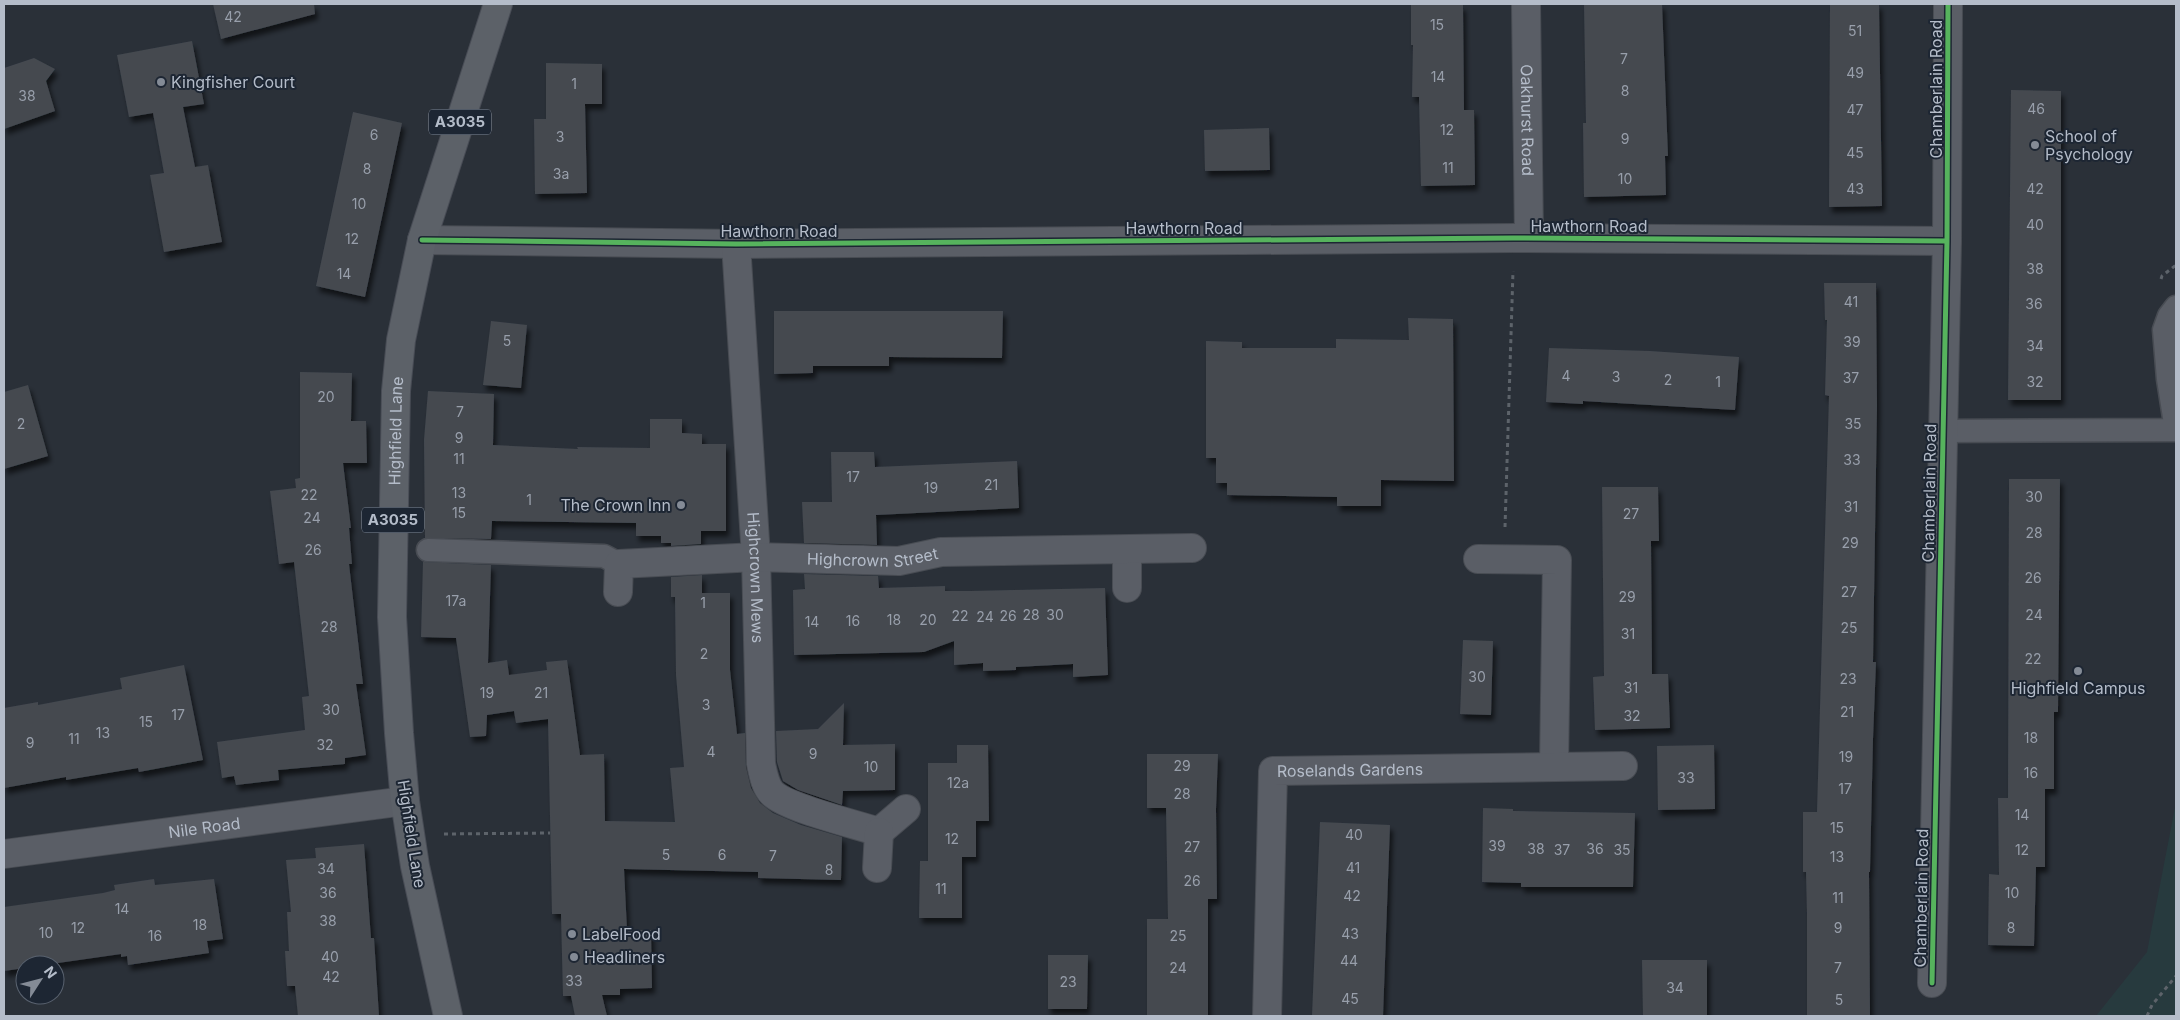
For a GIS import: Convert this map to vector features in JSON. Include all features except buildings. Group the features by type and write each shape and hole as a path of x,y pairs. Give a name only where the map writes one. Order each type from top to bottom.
{"main road":[{"name":"Highfield Lane","path":"448,1016 425,915 405,801 395,681 392,617 396,391 401,340 422,240 498,4"}],"street":[{"name":"Oakhurst Road","path":"1521,238 1526,4"},
{"name":"Chamberlain Road","path":"1932,983 1947,241 1948,4"},
{"name":"Hawthorn Road","path":"422,240 736,244 1521,238 1947,241"},
{"name":"Highcrown Mews","path":"736,244 756,557 761,764 771,792 785,802 879,832"},
{"name":"Highcrown Street","path":"619,564 756,557 899,561 941,552 1127,551 1192,548"},
{"path":"1127,551 1127,588"},
{"path":"1478,559 1557,560 1554,767"},
{"path":"618,592 619,564"},
{"name":"Roselands Gardens","path":"1266,1016 1272,771 1623,766"},
{"name":"Nile Road","path":"4,854 405,801"},
{"path":"877,868 879,832 906,809"}],"lane":[{"path":"1943,431 2176,430 2168,379 2164,330 2169,316 2176,307"},
{"name":"Highcrown Street","path":"428,550 604,556 619,564"}],"path":[{"path":"1504,558 1521,238"},
{"path":"411,834 550,833"},
{"path":"2147,1016 2152,1005 2176,976"}],"green space":[{"path":"2176,802 2176,1016 2096,1016 2147,952"}],"cycle path":[{"path":"1932,983 1947,241 1948,4"},
{"path":"422,240 736,244 1513,238 1947,241"}],"place":[{"name":"Kingfisher Court","path":"161,82"},
{"name":"School of Psychology","path":"2035,145"},
{"name":"The Crown Inn","path":"681,505"},
{"name":"Highfield Campus","path":"2078,671"},
{"name":"LabelFood","path":"572,934"},
{"name":"Headliners","path":"574,957"}]}
